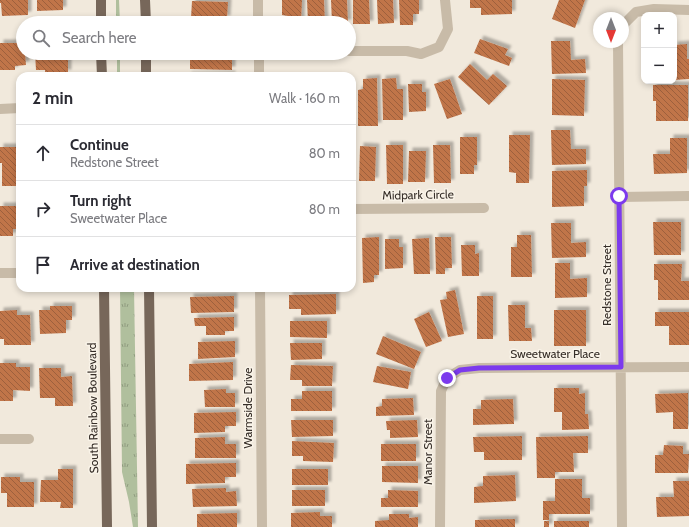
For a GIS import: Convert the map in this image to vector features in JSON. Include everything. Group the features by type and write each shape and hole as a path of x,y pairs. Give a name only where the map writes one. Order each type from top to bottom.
{"main road":[{"path":"101,0 101,16"},
{"path":"145,0 146,16"},
{"path":"101,60 102,72"},
{"path":"146,60 146,72"},
{"name":"South Rainbow Boulevard","path":"104,292 107,527"},
{"path":"149,292 152,527"}],"street":[{"path":"258,0 258,16"},
{"path":"356,51 407,51 421,54 439,47 448,29 445,0"},
{"path":"629,19 636,12 654,9 689,10"},
{"name":"Redstone Street","path":"618,48 622,527"},
{"path":"259,60 259,72"},
{"path":"0,109 16,108"},
{"path":"619,196 689,196"},
{"name":"Midpark Circle","path":"356,209 484,208"},
{"path":"0,273 16,273"},
{"name":"Warmside Drive","path":"260,292 262,527"},
{"name":"Sweetwater Place","path":"447,378 460,370 479,368 689,367"},
{"name":"Manor Street","path":"440,527 441,391 447,378"},
{"path":"0,439 29,439"}],"green space":[{"path":"116,0 119,0 120,16 116,16"},
{"path":"117,60 120,60 120,72 117,72"},
{"path":"120,292 134,292 138,527 133,527 122,472"}],"building":[{"path":"0,0 28,0 28,15 2,16"},
{"path":"37,0 63,0 63,10 37,11"},
{"path":"282,0 302,0 301,16 282,15"},
{"path":"307,0 324,0 325,16 308,16"},
{"path":"331,0 347,0 348,16 332,16"},
{"path":"353,0 369,0 370,24 356,24 356,16 353,16"},
{"path":"377,0 393,0 394,23 378,24"},
{"path":"399,0 419,0 419,14 413,14 413,25 400,25"},
{"path":"470,0 512,0 512,14 481,15 481,8 470,8"},
{"path":"559,0 585,0 575,28 552,19"},
{"path":"192,1 228,2 227,16 191,16"},
{"path":"480,39 508,49 505,55 512,58 509,66 474,53"},
{"path":"551,41 570,41 571,60 585,59 586,73 552,74"},
{"path":"0,43 16,43 16,60 26,60 26,65 15,66 15,70 0,70"},
{"path":"687,44 689,79 677,80 677,45"},
{"path":"35,60 68,60 68,72 45,72 45,70 36,70"},
{"path":"190,60 232,60 232,70 190,69"},
{"path":"470,64 487,80 493,74 507,86 489,105 458,77"},
{"path":"377,78 378,126 358,126 358,90 363,89 363,79"},
{"path":"396,78 397,89 403,89 403,120 383,120 382,79"},
{"path":"450,79 462,114 447,119 434,84"},
{"path":"552,79 585,80 584,116 552,115"},
{"path":"408,84 422,84 422,92 426,92 426,111 409,112"},
{"path":"653,85 688,85 688,121 656,121 656,101 653,101"},
{"path":"551,130 570,130 571,149 586,149 586,164 552,165"},
{"path":"509,135 530,135 529,183 516,183 516,173 509,172"},
{"path":"460,137 477,137 477,165 474,165 474,174 460,174"},
{"path":"670,138 687,138 687,173 654,174 653,154 670,154"},
{"path":"386,145 403,145 403,184 387,184"},
{"path":"433,145 450,145 451,183 434,183"},
{"path":"360,146 376,147 375,181 359,181"},
{"path":"0,147 16,147 16,186 2,186 2,163 0,163"},
{"path":"409,151 426,151 425,182 408,182"},
{"path":"587,170 587,186 584,186 584,206 552,207 552,171"},
{"path":"0,206 16,206 16,229 13,229 13,236 0,236"},
{"path":"653,222 681,222 681,255 654,255"},
{"path":"551,223 571,223 571,243 586,242 586,257 552,258"},
{"path":"517,235 531,235 532,277 511,277 511,247 517,247"},
{"path":"379,237 379,275 374,275 374,282 363,283 362,238"},
{"path":"435,237 451,237 452,268 445,268 445,274 436,274"},
{"path":"429,238 430,274 414,274 412,239"},
{"path":"385,239 399,239 399,247 403,247 403,268 385,269"},
{"path":"461,245 475,245 475,254 479,253 479,276 462,276"},
{"path":"555,263 570,263 570,279 587,278 587,297 555,298"},
{"path":"654,264 682,264 681,281 689,281 689,300 658,300 658,280 654,280"},
{"path":"455,290 464,334 448,337 440,300 447,299 446,292"},
{"path":"336,294 336,314 301,315 301,309 289,309 289,295"},
{"path":"234,296 234,312 191,313 190,297"},
{"path":"477,296 493,296 493,339 477,339"},
{"path":"508,305 525,305 525,328 531,328 532,341 509,341"},
{"path":"50,306 72,306 72,320 66,320 66,333 40,334 39,310 50,310"},
{"path":"17,310 17,315 30,315 31,345 4,345 4,339 0,339 0,311"},
{"path":"554,310 586,310 586,346 554,346"},
{"path":"429,312 442,341 426,347 414,319"},
{"path":"655,312 689,312 689,345 669,345 669,326 655,326"},
{"path":"234,317 234,331 225,331 225,335 206,335 206,326 195,326 194,318"},
{"path":"290,321 327,321 327,338 290,337"},
{"path":"383,336 421,352 414,369 376,354"},
{"path":"235,341 235,357 198,359 198,342"},
{"path":"290,343 322,343 322,359 291,360"},
{"path":"233,362 233,380 189,381 189,364"},
{"path":"0,363 16,363 16,367 30,367 30,391 13,390 13,401 0,401"},
{"path":"291,365 333,366 332,386 302,386 302,380 290,380"},
{"path":"377,366 411,372 408,389 373,382"},
{"path":"39,368 61,368 61,377 72,376 73,406 55,406 55,398 40,398"},
{"path":"554,388 579,388 579,394 585,393 585,414 588,414 589,429 562,430 562,412 554,412"},
{"path":"226,389 226,393 235,393 235,407 205,407 204,390"},
{"path":"302,391 332,391 332,411 291,411 291,399 302,399"},
{"path":"688,393 688,429 673,429 673,412 656,413 655,394"},
{"path":"413,398 414,415 376,416 376,407 382,406 382,399"},
{"path":"513,399 514,424 473,425 473,409 481,409 481,400"},
{"path":"236,412 236,426 225,426 225,432 194,433 194,413"},
{"path":"291,420 333,420 333,436 292,437"},
{"path":"417,420 418,437 390,438 390,430 387,430 386,421"},
{"path":"522,436 522,460 484,460 484,452 474,452 473,437"},
{"path":"588,436 588,453 573,453 574,472 555,472 555,478 537,478 536,437"},
{"path":"225,437 225,444 236,444 236,458 195,458 195,438"},
{"path":"292,441 334,443 333,462 303,461 303,456 292,456"},
{"path":"381,444 416,444 416,461 381,461"},
{"path":"664,445 683,446 683,454 689,454 688,473 655,473 655,455 663,455"},
{"path":"236,463 236,477 225,477 225,483 186,484 186,464"},
{"path":"382,466 418,466 418,483 382,482"},
{"path":"58,469 73,469 73,508 60,508 61,502 40,502 41,480 58,480"},
{"path":"292,469 328,469 328,485 292,485"},
{"path":"515,475 516,501 474,503 474,487 483,486 483,476"},
{"path":"1,477 20,477 20,482 34,482 34,507 7,507 7,493 1,493"},
{"path":"555,479 582,479 582,498 590,498 590,514 549,514 549,520 543,520 543,501 555,501"},
{"path":"673,481 689,481 689,516 657,517 656,497 674,497"},
{"path":"226,488 226,492 236,491 237,506 193,507 192,489"},
{"path":"292,490 325,490 325,506 292,506"},
{"path":"388,490 418,491 418,507 381,507 381,498 388,498"},
{"path":"320,512 320,516 332,516 332,527 291,527 291,513"},
{"path":"237,513 237,527 197,527 197,514"},
{"path":"389,514 409,514 409,518 418,517 418,527 375,527 375,521 389,520"},
{"path":"515,519 515,527 475,527 475,520"},
{"path":"544,521 549,521 549,527 544,527"},
{"path":"554,521 589,521 589,527 554,527"}],"route":[{"path":"447,378 460,370 479,368 621,367 619,196"}]}
